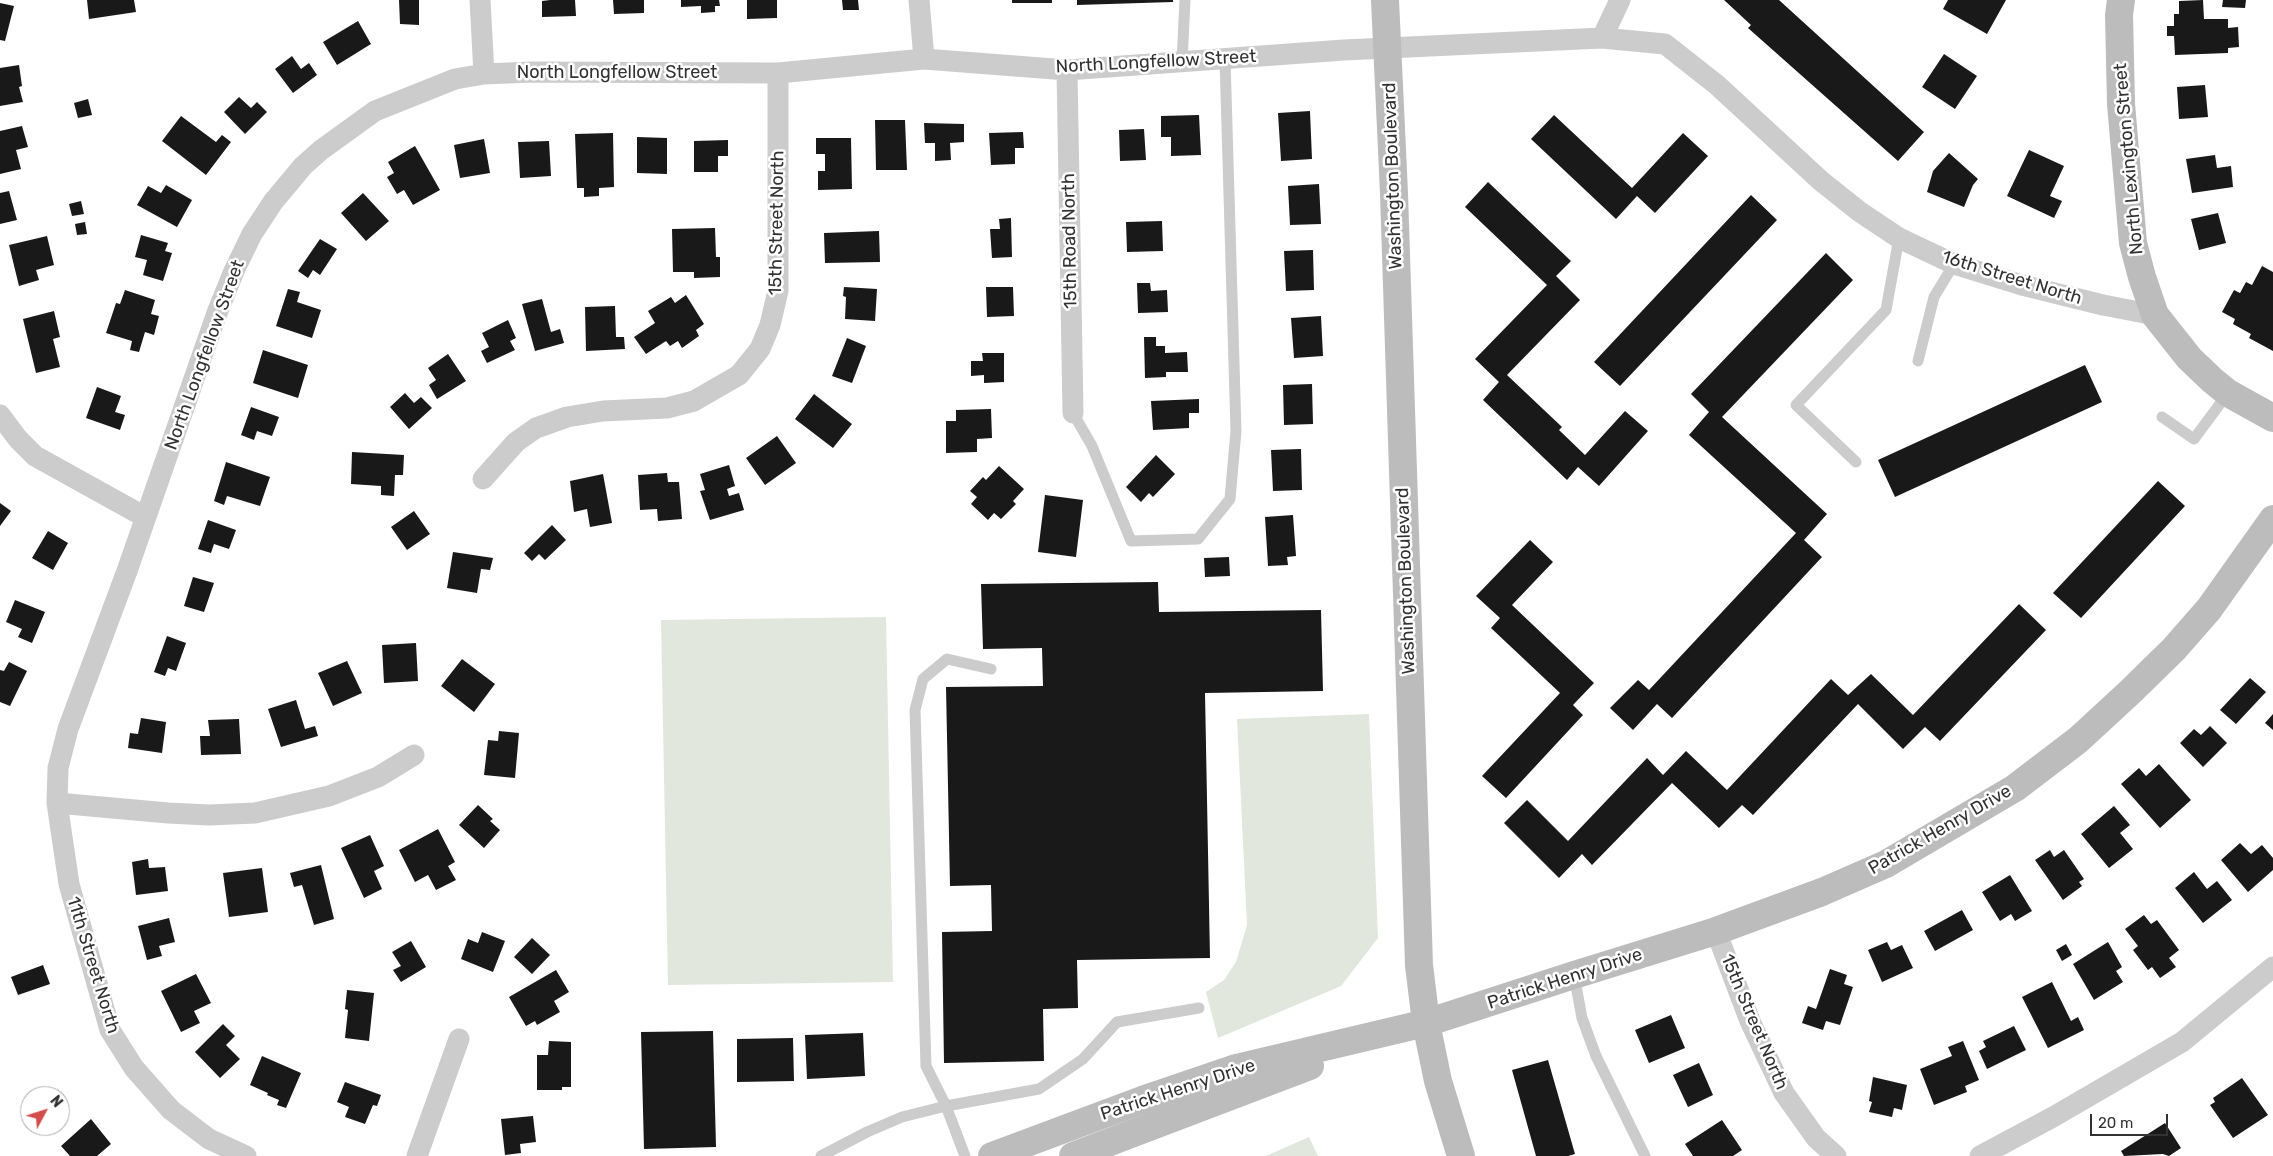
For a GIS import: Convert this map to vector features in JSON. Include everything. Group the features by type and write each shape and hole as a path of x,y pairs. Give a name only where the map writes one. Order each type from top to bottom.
{"street":[{"path":"480,0 484,74"},
{"path":"919,0 924,59"},
{"name":"Washington Boulevard","path":"1385,0 1419,965 1426,1023 1438,1081 1461,1156"},
{"path":"1602,38 1620,0"},
{"name":"North Lexington Street","path":"2121,0 2119,15 2120,104 2133,243 2155,315"},
{"name":"North Longfellow Street","path":"57,803 58,768 62,748 230,279 252,234 273,202 309,161 375,111 455,79 484,74 532,72 778,73 924,59 1067,70 1388,48 1602,38"},
{"name":"16th Street North","path":"1602,38 1665,44 1717,84 1821,181 1860,212 1900,238 1954,264 2022,285 2103,305 2155,315"},
{"name":"15th Road North","path":"1067,70 1073,413"},
{"name":"15th Street North","path":"483,479 516,442 536,428 567,417 603,411 667,408 694,401 739,375 760,349 770,325 778,291 778,73"},
{"path":"2155,315 2190,358 2228,393 2273,418"},
{"path":"0,415 18,439 35,456 145,517"},
{"name":"Patrick Henry Drive","path":"1073,1156 1426,1023 1574,974 1716,932 1822,892 1886,864 2015,788 2078,740 2129,694 2174,649 2209,609 2273,519"},
{"path":"57,803 168,813 209,815 255,813 329,796 378,777 414,756"},
{"name":"11th Street North","path":"57,803 69,884 110,1030 134,1068 165,1104 200,1133 235,1154"},
{"name":"15th Street North","path":"1716,932 1750,1021 1784,1093 1816,1138 1836,1156"},
{"path":"1980,1156 2053,1117 2182,1042 2273,967"},
{"name":"Patrick Henry Drive","path":"992,1156 1142,1100 1236,1068 1426,1023"},
{"path":"417,1156 459,1040"}],"lane":[{"path":"1182,62 1185,0"},
{"path":"1073,413 1092,446 1130,541 1198,539 1230,499 1236,431 1225,59"},
{"path":"1856,462 1796,405 1886,310 1900,238"},
{"path":"1918,361 1934,298 1954,264"},
{"path":"2162,417 2194,439 2228,393"},
{"path":"965,1156 946,1106 926,1066 915,710 923,679 947,659 991,669"},
{"path":"1574,974 1582,1018 1593,1048 1645,1156"},
{"path":"822,1156 867,1132 902,1117 946,1106 1039,1089 1083,1059 1117,1022 1199,1008"}],"shaded area":[{"path":"886,617 893,982 668,985 661,620"},
{"path":"1369,714 1378,938 1341,986 1218,1038 1206,992 1224,980 1236,962 1247,925 1237,719"},
{"path":"1309,1137 1318,1156 1266,1156"}],"building":[{"path":"87,0 134,0 136,12 89,19"},
{"path":"399,0 419,0 419,25 400,24"},
{"path":"575,0 576,16 542,17 542,1"},
{"path":"613,0 644,0 644,13 614,14"},
{"path":"681,0 719,0 720,6 715,6 715,12 701,13 701,6 681,7"},
{"path":"747,0 777,0 777,18 747,19"},
{"path":"842,0 858,0 859,10 843,10"},
{"path":"1012,0 1052,0 1052,3 1012,3"},
{"path":"1077,0 1173,0 1173,2 1077,5"},
{"path":"1724,0 1779,0 1924,132 1898,161 1748,28 1751,25"},
{"path":"1948,0 2006,0 1987,34 1943,9"},
{"path":"2203,0 2204,19 2228,19 2228,28 2238,27 2239,47 2228,48 2228,53 2175,55 2174,36 2167,36 2167,26 2174,26 2174,14 2179,14 2179,1"},
{"path":"2223,0 2246,0 2245,8 2222,7"},
{"path":"0,3 14,6 5,41 0,40"},
{"path":"358,21 371,44 337,65 323,42"},
{"path":"1944,54 1977,76 1955,109 1922,87"},
{"path":"292,56 301,69 309,63 317,75 293,93 275,69"},
{"path":"19,65 22,86 19,87 23,102 0,106 0,68"},
{"path":"2205,85 2208,117 2179,119 2177,87"},
{"path":"239,97 251,108 257,102 267,112 245,134 224,112"},
{"path":"88,99 92,115 78,118 74,103"},
{"path":"1310,111 1312,159 1281,161 1278,113"},
{"path":"1199,115 1201,155 1171,156 1171,137 1161,137 1161,116"},
{"path":"1554,115 1632,188 1683,133 1708,156 1655,213 1637,196 1616,219 1531,139"},
{"path":"181,116 216,142 222,135 231,142 206,175 162,141"},
{"path":"875,120 905,120 907,170 876,170"},
{"path":"924,123 964,124 964,142 950,143 951,160 935,161 935,143 925,143"},
{"path":"22,126 28,147 16,150 21,169 0,174 0,131"},
{"path":"1144,129 1146,160 1120,161 1119,130"},
{"path":"1023,132 1024,148 1015,148 1015,164 991,165 989,133"},
{"path":"613,133 614,187 599,188 599,196 584,197 584,188 577,188 575,134"},
{"path":"637,137 667,138 667,174 637,173"},
{"path":"816,138 851,138 852,189 818,190 818,171 825,171 825,154 816,154"},
{"path":"484,139 490,173 460,178 454,145"},
{"path":"728,140 728,156 718,156 718,172 694,172 694,141"},
{"path":"549,141 551,176 520,178 518,142"},
{"path":"415,146 440,190 413,205 404,190 397,194 387,177 394,173 388,162"},
{"path":"2029,150 2064,166 2050,196 2062,201 2054,218 2007,196"},
{"path":"1949,153 1978,179 1973,185 1964,207 1927,192 1933,171"},
{"path":"2215,155 2217,168 2231,166 2233,187 2192,193 2186,159"},
{"path":"1488,182 1571,261 1556,276 1580,300 1507,375 1562,427 1559,430 1585,455 1625,411 1648,431 1599,486 1578,467 1567,480 1483,400 1499,382 1475,359 1547,285 1465,207"},
{"path":"1319,184 1321,224 1290,225 1288,186"},
{"path":"166,185 192,200 177,227 137,205 148,186 161,193"},
{"path":"9,191 17,220 0,224 0,193"},
{"path":"363,193 389,221 366,241 341,213"},
{"path":"1751,195 1777,220 1620,386 1594,362"},
{"path":"81,201 84,214 72,216 69,204"},
{"path":"2218,213 2226,243 2199,250 2191,219"},
{"path":"1011,218 1012,257 992,258 990,229 1000,229 999,219"},
{"path":"1162,221 1163,251 1127,252 1126,222"},
{"path":"85,222 87,234 77,235 75,224"},
{"path":"715,228 716,257 720,257 720,277 694,278 694,272 673,272 672,229"},
{"path":"879,231 880,262 825,263 824,233"},
{"path":"141,235 168,243 165,251 172,253 163,281 143,275 147,260 135,257"},
{"path":"47,236 54,265 36,270 39,280 19,286 9,245"},
{"path":"320,239 337,249 320,275 313,270 308,278 298,271"},
{"path":"1313,250 1314,290 1286,291 1284,251"},
{"path":"1826,253 1853,280 1722,417 1827,514 1804,540 1822,557 1672,718 1657,704 1633,730 1610,708 1638,680 1649,690 1796,533 1689,435 1709,412 1691,394"},
{"path":"2262,266 2273,272 2273,351 2249,338 2251,334 2233,324 2235,319 2222,312 2234,290 2240,293 2246,282 2252,285"},
{"path":"1137,283 1150,283 1151,291 1167,290 1168,312 1138,313"},
{"path":"844,287 877,289 875,321 845,319 846,297 843,296"},
{"path":"986,287 1013,287 1014,316 987,317"},
{"path":"288,289 300,292 297,302 321,310 312,338 276,326"},
{"path":"125,290 155,300 151,314 159,316 154,335 145,332 139,352 130,350 132,341 106,333 116,303 120,304"},
{"path":"686,295 704,324 696,330 699,336 682,348 678,341 670,346 666,341 646,354 634,337 655,323 648,311 671,297 675,303"},
{"path":"542,299 551,332 560,329 564,343 535,351 522,304"},
{"path":"615,306 616,337 624,337 625,349 586,351 585,307"},
{"path":"54,311 60,337 53,339 60,367 36,373 23,319"},
{"path":"1321,316 1323,356 1294,358 1291,318"},
{"path":"508,320 516,338 510,341 515,350 487,363 481,351 489,347 482,333"},
{"path":"1144,337 1156,337 1156,346 1165,346 1165,353 1187,352 1188,372 1166,372 1166,377 1145,378"},
{"path":"847,338 866,346 852,383 832,376"},
{"path":"263,350 308,365 298,398 253,383"},
{"path":"982,353 1004,353 1004,382 984,383 984,375 971,376 971,361 983,361"},
{"path":"448,354 466,381 437,399 429,385 436,380 428,368"},
{"path":"2085,365 2102,402 1895,497 1878,460"},
{"path":"1312,384 1313,424 1284,425 1283,385"},
{"path":"97,387 121,396 115,412 125,415 120,430 86,418"},
{"path":"405,393 414,403 421,397 432,408 409,429 390,407"},
{"path":"814,394 852,424 833,448 795,419"},
{"path":"1199,399 1199,413 1189,413 1189,428 1153,430 1151,401"},
{"path":"251,407 279,417 272,436 257,431 254,440 241,435"},
{"path":"991,409 992,438 977,439 977,452 946,453 946,421 956,421 956,410"},
{"path":"777,436 796,463 765,485 746,458"},
{"path":"1301,449 1302,490 1273,491 1271,450"},
{"path":"352,452 404,455 403,475 395,475 394,496 381,495 381,486 351,484"},
{"path":"1156,455 1175,474 1153,497 1149,493 1141,502 1126,487"},
{"path":"226,462 270,477 260,506 227,496 224,505 214,501"},
{"path":"729,465 735,486 727,489 729,496 739,493 744,510 710,520 700,491 705,490 700,474"},
{"path":"999,466 1024,489 1013,501 1016,504 1001,519 994,513 988,520 971,504 977,497 970,491 983,477 986,480"},
{"path":"667,473 668,482 679,482 682,519 658,521 657,509 640,510 638,475"},
{"path":"603,474 612,523 590,527 587,509 574,512 570,481"},
{"path":"2158,481 2185,506 2081,618 2053,593"},
{"path":"1045,495 1083,500 1076,557 1038,552"},
{"path":"0,503 11,511 0,526"},
{"path":"414,511 430,534 407,550 391,527"},
{"path":"1293,515 1296,556 1287,557 1288,565 1268,566 1265,517"},
{"path":"208,520 236,530 229,549 214,544 211,553 198,549"},
{"path":"552,525 566,540 545,560 539,554 532,561 524,553"},
{"path":"48,531 68,543 53,570 32,558"},
{"path":"1530,540 1553,562 1512,605 1594,683 1573,705 1583,715 1506,798 1482,776 1560,693 1491,628 1500,618 1476,596"},
{"path":"453,552 493,558 490,570 481,569 477,593 447,588"},
{"path":"1229,557 1230,576 1205,577 1204,558"},
{"path":"193,577 214,583 204,612 184,606"},
{"path":"1158,582 1159,612 1321,610 1323,691 1205,693 1210,958 1077,960 1078,1008 1043,1009 1044,1061 944,1063 942,932 992,931 991,885 950,886 946,687 1043,686 1042,648 983,649 981,584"},
{"path":"15,600 45,612 32,643 18,637 22,629 6,622"},
{"path":"2019,604 2046,630 1940,741 1925,727 1903,749 1858,704 1753,815 1742,805 1719,828 1672,783 1592,865 1582,854 1559,878 1504,823 1527,800 1568,841 1647,758 1663,775 1686,751 1727,790 1831,679 1848,695 1871,674 1913,715"},
{"path":"167,636 186,643 176,671 168,668 165,676 154,672"},
{"path":"416,643 418,681 384,683 382,645"},
{"path":"462,659 495,684 474,712 441,686"},
{"path":"347,661 362,693 333,706 318,673"},
{"path":"9,662 27,671 10,706 0,702 0,670 4,671"},
{"path":"2250,678 2266,692 2236,724 2220,710"},
{"path":"296,700 305,729 315,726 318,736 281,747 268,709"},
{"path":"2273,714 2273,730 2265,723"},
{"path":"141,718 166,722 162,753 128,748 130,733 138,734"},
{"path":"239,719 241,754 201,755 200,736 210,736 208,720"},
{"path":"2210,726 2227,743 2203,767 2180,743 2194,729 2201,735"},
{"path":"499,731 519,733 515,778 484,775 488,740 498,741"},
{"path":"2159,764 2191,800 2160,828 2121,784 2139,768 2146,776"},
{"path":"478,805 493,819 490,821 500,830 484,848 459,825"},
{"path":"2114,806 2130,825 2120,833 2133,849 2109,868 2081,834"},
{"path":"438,829 455,862 448,866 456,880 436,890 428,875 415,882 399,850"},
{"path":"370,835 384,866 374,871 382,889 364,898 341,848"},
{"path":"2240,843 2251,854 2262,845 2273,858 2273,870 2248,892 2221,860"},
{"path":"2050,850 2054,857 2064,850 2084,879 2079,882 2082,886 2063,900 2035,860"},
{"path":"148,859 149,868 165,867 168,891 136,895 132,862"},
{"path":"321,865 334,919 314,925 302,885 294,887 290,873"},
{"path":"262,868 268,912 229,917 223,873"},
{"path":"2194,872 2207,889 2217,881 2232,900 2203,923 2175,888"},
{"path":"2010,875 2032,911 2015,921 2011,914 2000,921 1982,892"},
{"path":"1962,910 1973,930 1935,951 1924,931"},
{"path":"2144,915 2151,924 2157,920 2179,950 2169,958 2176,967 2160,978 2152,967 2148,970 2133,950 2138,946 2125,929"},
{"path":"169,918 175,942 159,946 162,956 147,960 138,926"},
{"path":"482,932 505,941 493,972 461,959 468,939 478,943"},
{"path":"532,938 550,955 532,974 514,957"},
{"path":"411,941 426,967 401,982 393,970 401,966 392,952"},
{"path":"1887,942 1891,950 1902,945 1913,968 1882,982 1868,950"},
{"path":"2108,942 2122,967 2116,971 2123,982 2094,1000 2073,964"},
{"path":"2066,944 2072,955 2062,961 2056,950"},
{"path":"43,965 50,984 18,995 11,977"},
{"path":"1830,969 1847,975 1844,984 1853,987 1840,1025 1826,1021 1823,1030 1802,1023 1808,1006 1816,1009"},
{"path":"556,970 569,992 554,1001 560,1012 537,1025 535,1021 526,1026 509,997"},
{"path":"196,974 211,1003 194,1011 200,1023 181,1032 161,991"},
{"path":"2052,982 2071,1021 2078,1017 2084,1030 2048,1048 2022,997"},
{"path":"347,990 374,993 369,1041 345,1038 348,1010 345,1009"},
{"path":"1671,1015 1685,1048 1649,1063 1635,1030"},
{"path":"223,1024 235,1036 226,1045 240,1059 220,1078 195,1052"},
{"path":"2014,1026 2026,1050 1987,1069 1979,1051 1986,1047 1983,1041"},
{"path":"713,1031 716,1147 644,1149 641,1032"},
{"path":"863,1033 865,1076 807,1079 805,1035"},
{"path":"793,1038 794,1081 737,1082 737,1039"},
{"path":"549,1041 571,1042 571,1087 562,1087 562,1090 537,1090 537,1055 548,1055"},
{"path":"1963,1041 1979,1080 1965,1086 1967,1092 1934,1105 1920,1069 1952,1056 1948,1047"},
{"path":"262,1056 301,1073 286,1108 277,1105 279,1100 250,1085"},
{"path":"1548,1060 1575,1154 1568,1156 1536,1156 1512,1070"},
{"path":"1699,1063 1713,1095 1688,1107 1673,1075"},
{"path":"1873,1077 1907,1085 1902,1110 1894,1108 1892,1117 1869,1112 1872,1102 1869,1101"},
{"path":"2242,1078 2268,1115 2233,1138 2210,1105 2215,1102 2213,1098"},
{"path":"345,1082 381,1095 377,1106 373,1105 365,1124 345,1117 349,1107 337,1102"},
{"path":"533,1116 536,1142 520,1144 521,1153 505,1155 501,1119"},
{"path":"91,1119 111,1144 97,1156 70,1156 61,1146"},
{"path":"1722,1120 1742,1150 1733,1156 1693,1156 1685,1144"},
{"path":"2165,1123 2181,1148 2169,1156 2163,1154 2124,1156 2121,1151"}]}
